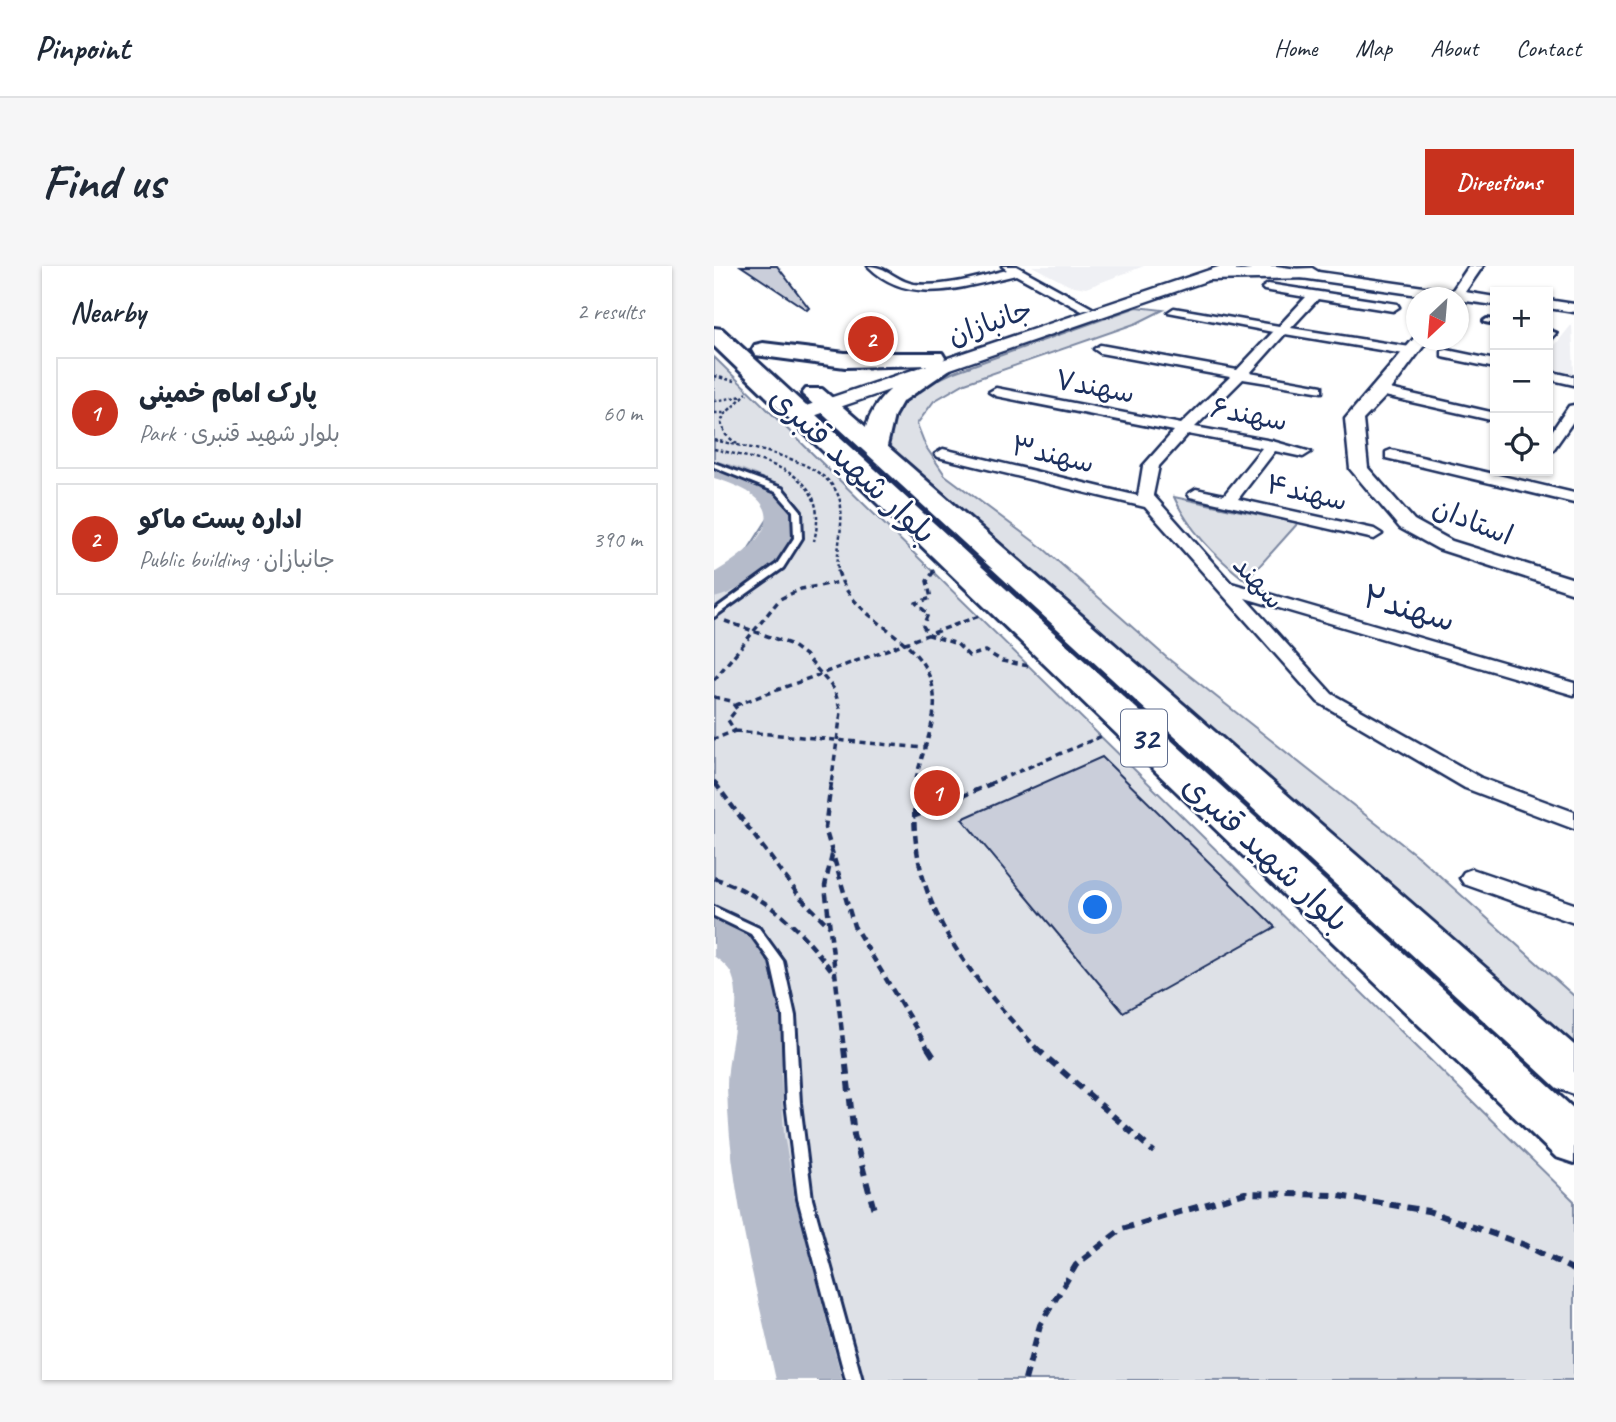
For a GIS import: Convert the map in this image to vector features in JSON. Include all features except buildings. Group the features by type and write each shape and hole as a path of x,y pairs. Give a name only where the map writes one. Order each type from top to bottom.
{"highway":[{"name":"بلوار شهید قنبری","path":"714,306 763,350 807,404 1129,725 1574,1142"},
{"name":"بلوار شهید قنبری","path":"714,334 807,404 874,445 1238,775 1574,1074"},
{"path":"763,350 845,360 949,359"},
{"path":"874,445 878,418 889,402 903,387 949,359"},
{"path":"1201,793 1238,775"}],"main road":[{"name":"جانبازان","path":"949,359 1086,308 1195,273 1247,266"},
{"path":"1195,273 1258,273 1310,269"},
{"name":"جانبازان","path":"807,404 949,359 1195,273"}],"street":[{"path":"874,266 902,284 917,288 940,287 1013,269 1086,308"},
{"path":"1247,266 1310,269 1416,287"},
{"path":"1462,287 1476,266"},
{"path":"1268,288 1393,307"},
{"path":"1150,504 1145,495 1151,466 1315,295"},
{"path":"1469,296 1490,298"},
{"path":"1553,308 1574,311"},
{"path":"1174,313 1283,330 1406,344"},
{"path":"1100,349 1317,389"},
{"name":"استادان","path":"1411,350 1381,391 1354,419 1359,469 1407,524 1457,549 1574,586"},
{"path":"1447,354 1490,363"},
{"path":"1553,376 1574,381"},
{"path":"1381,391 1490,416"},
{"name":"سهند۷","path":"996,392 1185,428"},
{"path":"1561,431 1574,410"},
{"name":"سهند۶","path":"1185,428 1303,452"},
{"path":"1196,494 1228,501 1272,445"},
{"name":"سهند۳","path":"943,454 1150,504"},
{"path":"1391,455 1574,498"},
{"path":"1518,485 1525,476"},
{"name":"سهند۴","path":"1228,501 1374,534"},
{"name":"سهند","path":"1150,504 1325,698 1473,783 1574,821"},
{"name":"سهند۲","path":"1226,587 1574,689"},
{"path":"1472,878 1574,914"}],"lane":[{"path":"714,465 779,490 797,510 798,538 780,566 714,614"},
{"path":"714,911 755,931 777,961 789,1016 793,1102 805,1199 854,1380"}],"path":[{"path":"739,445 722,430 721,423 726,413 753,388"},
{"path":"714,401 744,396"},
{"path":"714,413 726,413"},
{"path":"714,440 791,460 809,468 835,489 841,501 835,547 841,582 858,607 918,654 929,673 934,694 933,721 919,764 913,817 918,860 938,922 981,981 1040,1052 1154,1153"},
{"path":"714,449 754,459 800,480 818,504 820,527 813,544"},
{"path":"938,566 927,581 931,598 916,603 928,614 923,626 928,634 937,641 957,644 969,656 986,651 1002,661 1033,667"},
{"path":"714,680 780,599 789,594 841,582"},
{"path":"729,613 720,619 790,644 805,655 834,689 841,712 825,828 832,855 854,926 937,1062"},
{"path":"714,698 736,705 987,613"},
{"path":"734,731 728,720 735,714 736,705"},
{"path":"913,817 1129,725"},
{"path":"714,739 734,731 925,748"},
{"path":"714,781 800,898 831,927"},
{"path":"832,855 825,886 854,1135 874,1210"},
{"path":"714,878 741,886 779,908 836,977"},
{"path":"1025,1380 1040,1325 1076,1265 1122,1229 1245,1193 1333,1195 1428,1211 1525,1245 1574,1270"}],"shaded area":[{"path":"1032,266 1144,266 1086,288 1068,285"},
{"path":"1137,307 1163,310 1137,323 965,383 934,401 917,424 926,447 945,475 1044,549 1166,657 1421,859 1574,996 1574,1051 891,450 887,438 891,416 916,390 954,372"},
{"path":"1572,324 1574,376 1553,372 1553,348"},
{"path":"714,357 1574,1201 1574,1380 817,1380 747,1092 757,961 714,943 714,589 735,570 780,500 714,470"},
{"path":"1174,497 1298,523 1246,581 1205,543"}],"waterway":[{"path":"714,469 759,485 780,504 783,516 781,531 770,547 758,559 714,588"},
{"path":"714,934 726,938 753,962 762,990 754,1077 756,1136 767,1200 809,1380"}],"place":[{"name":"اداره پست ماکو","path":"871,339"},
{"name":"پارک امام خمینی","path":"937,793"}]}
